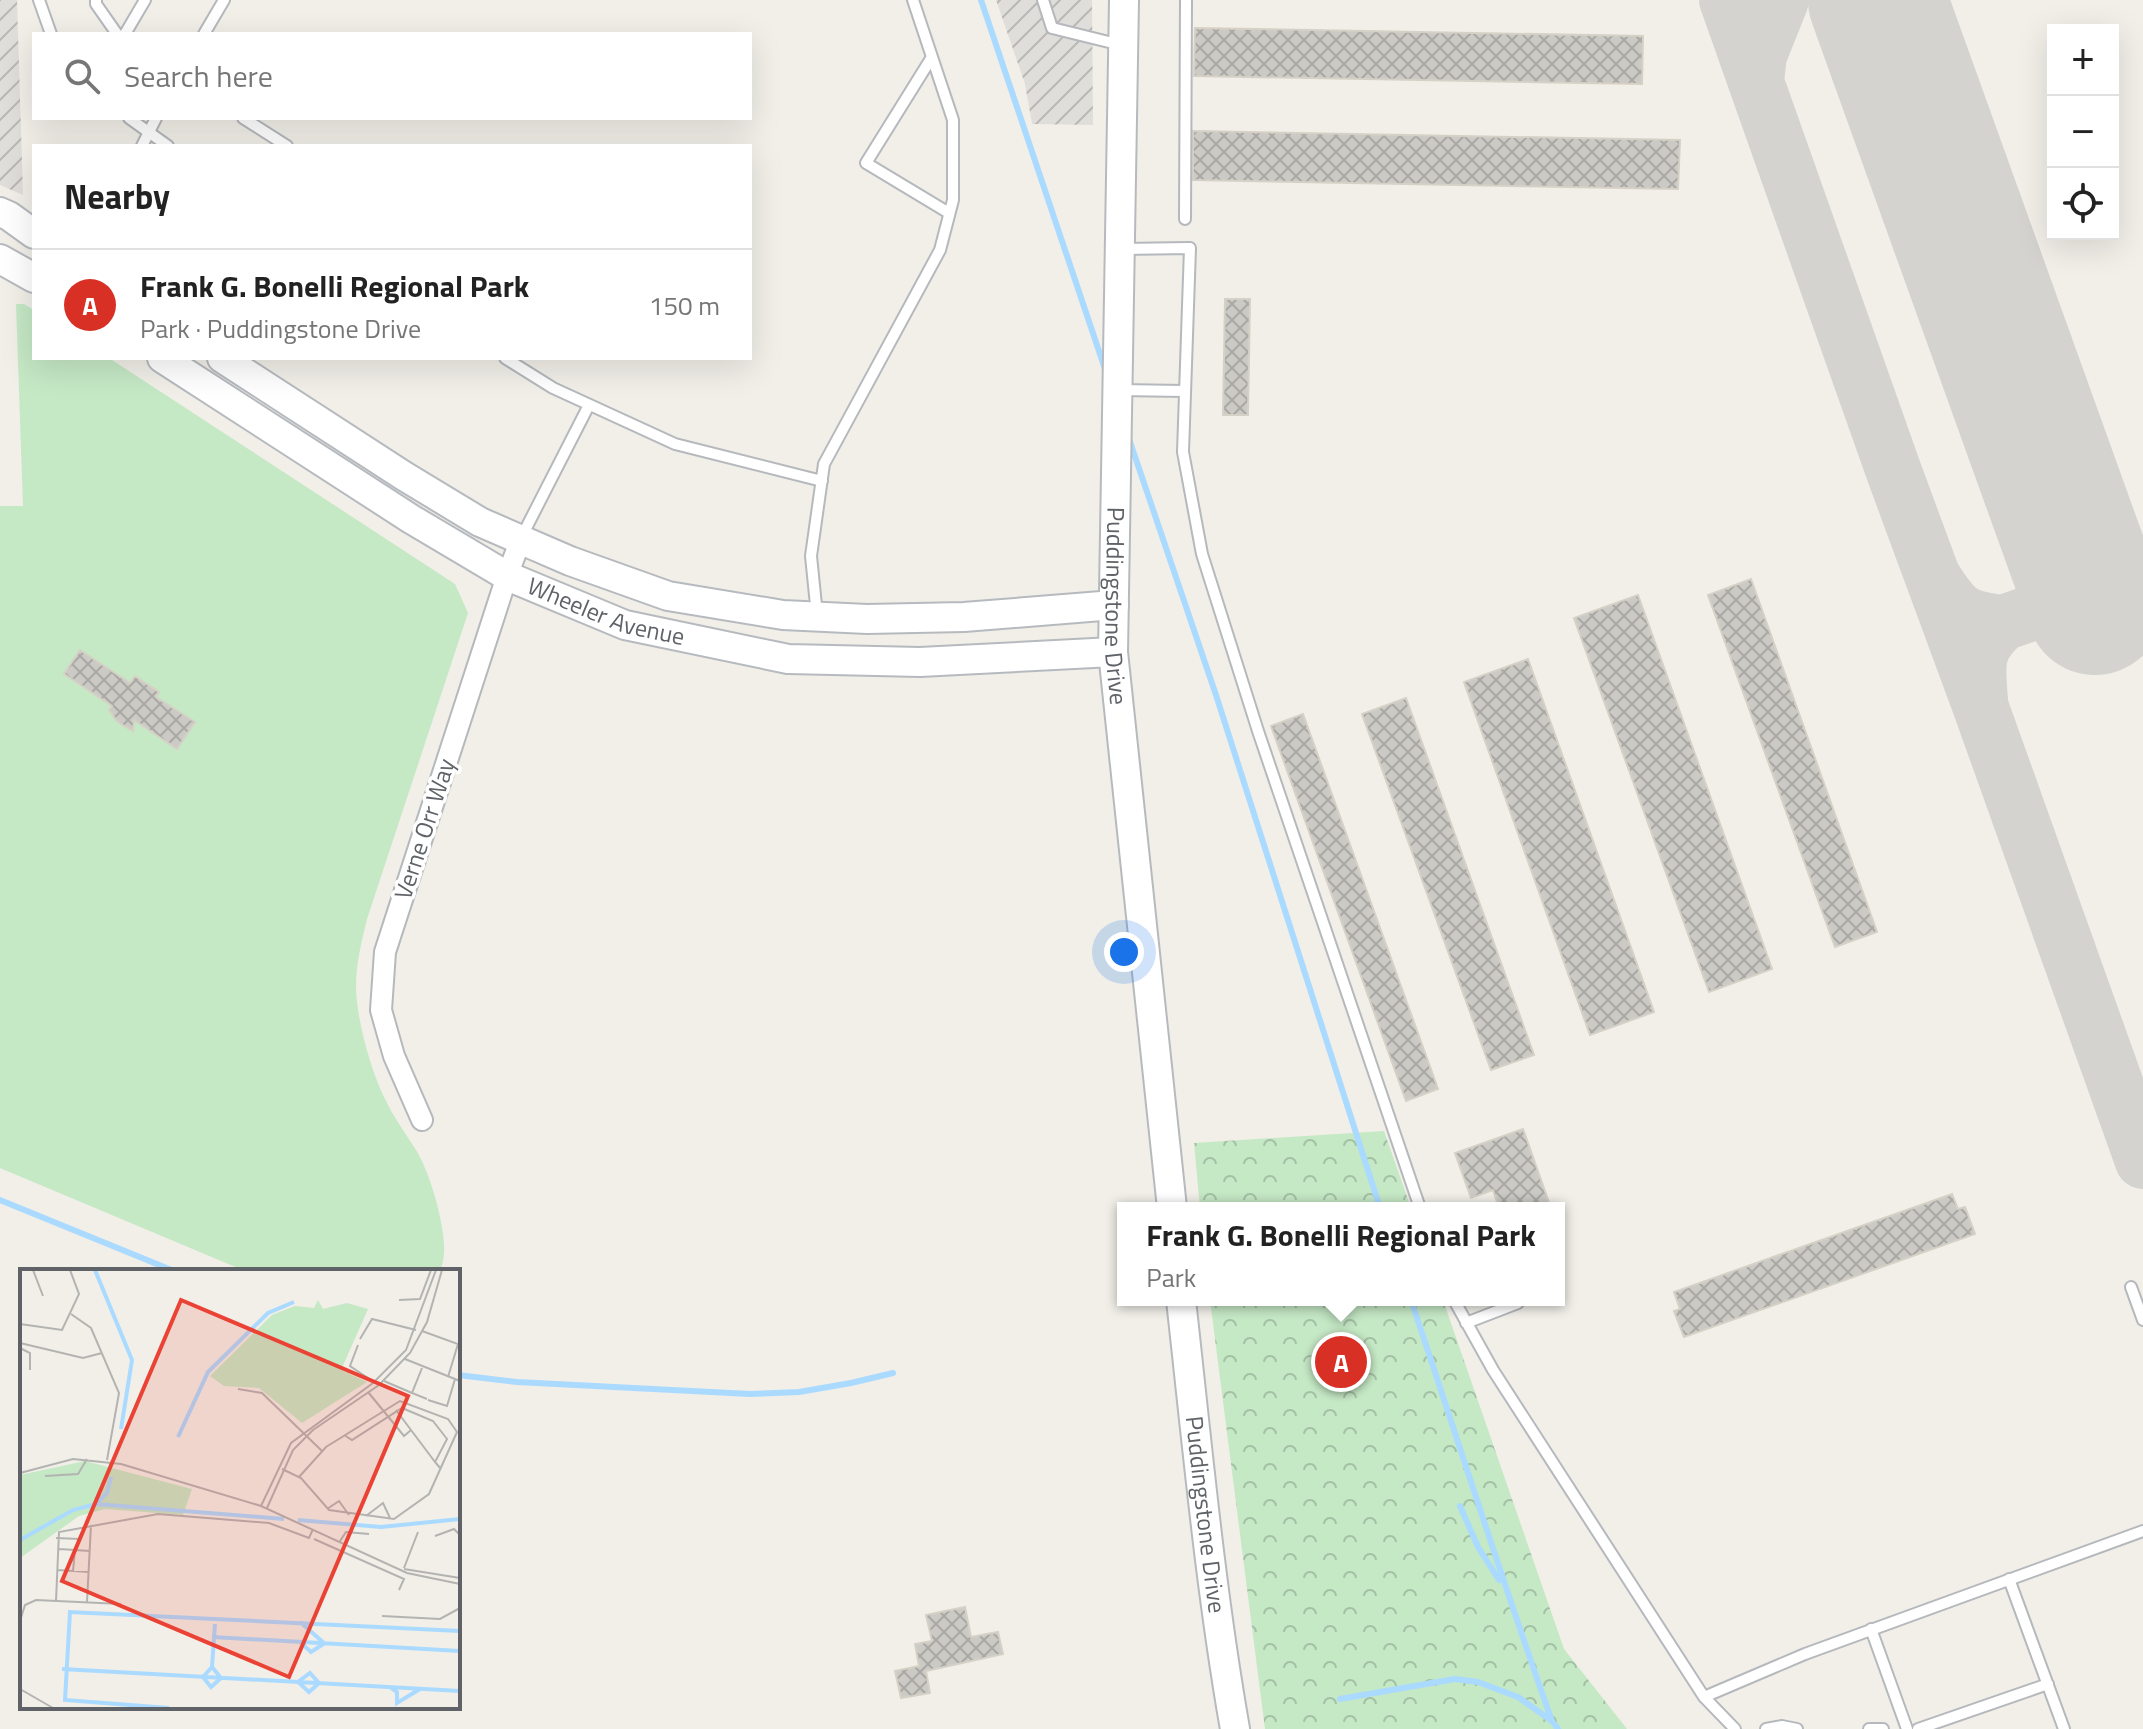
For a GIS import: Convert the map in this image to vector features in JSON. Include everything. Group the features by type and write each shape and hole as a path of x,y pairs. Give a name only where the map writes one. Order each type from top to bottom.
{"street":[{"name":"Puddingstone Drive","path":"1124,0 1113,652 1171,1202"},
{"path":"0,212 32,233"},
{"path":"1,262 32,277"},
{"name":"Wheeler Avenue","path":"165,360 411,519 507,576 625,625 788,659 920,662 1113,652"},
{"name":"Wheeler Avenue","path":"225,360 480,522 570,561 668,596 783,615 867,619 964,617 1114,605"},
{"name":"Verne Orr Way","path":"422,1120 394,1056 381,1010 385,952 521,539"},
{"name":"Puddingstone Drive","path":"1182,1306 1211,1564 1235,1729"}],"lane":[{"path":"39,0 50,32"},
{"path":"96,0 116,32"},
{"path":"126,32 145,0"},
{"path":"205,32 224,0"},
{"path":"818,617 811,556 824,464 940,250 953,200 953,120 913,0"},
{"path":"1043,0 1052,28 1123,45"},
{"path":"1185,219 1186,0"},
{"path":"932,57 866,163 949,213"},
{"path":"132,120 165,144"},
{"path":"143,144 155,120"},
{"path":"246,120 284,144"},
{"path":"1120,249 1190,248 1183,452 1202,554 1263,746 1418,1202"},
{"path":"508,360 553,388 675,444 822,481"},
{"path":"1117,390 1184,391"},
{"path":"521,539 589,405"},
{"path":"2131,1287 2143,1320"},
{"path":"1457,1306 1493,1370 1704,1697 1735,1729"},
{"path":"1466,1323 1510,1306"},
{"path":"1704,1697 1871,1629 2143,1531"},
{"path":"2009,1579 2064,1729"},
{"path":"1871,1629 1907,1729"},
{"path":"1918,1729 2048,1684"},
{"path":"1766,1729 1782,1726 1797,1729"},
{"path":"1869,1729 1883,1729"}],"shaded area":[{"path":"0,0 17,0 23,195 0,185"},
{"path":"996,0 1092,0 1093,125 1032,124 1025,84"}],"green space":[{"path":"16,304 32,309 32,360 112,360 455,584 468,613 367,919 356,977 365,1044 375,1074 388,1105 420,1157 435,1198 444,1242 441,1269 240,1269 0,1168 0,506 23,506"},
{"path":"1384,1131 1409,1202 1199,1202 1194,1143"},
{"path":"1211,1306 1445,1306 1564,1649 1627,1729 1265,1729"}],"building":[{"path":"1195,28 1643,36 1642,84 1194,76"},
{"path":"1193,131 1680,140 1678,189 1193,180"},
{"path":"1225,299 1250,299 1248,415 1223,415"},
{"path":"1751,579 1877,932 1835,947 1708,595"},
{"path":"1638,595 1772,969 1709,992 1574,618"},
{"path":"80,650 130,683 135,676 159,692 156,697 195,722 177,749 134,720 133,731 121,724 109,710 112,706 64,674"},
{"path":"1528,659 1654,1012 1590,1035 1464,682"},
{"path":"1406,698 1534,1055 1491,1070 1362,714"},
{"path":"1303,714 1438,1089 1406,1101 1271,726"},
{"path":"1523,1129 1549,1202 1497,1202 1493,1190 1471,1198 1455,1153"},
{"path":"1952,1194 1958,1209 1965,1207 1975,1234 1684,1337 1674,1311 1680,1309 1674,1292"},
{"path":"965,1607 971,1637 998,1632 1003,1654 926,1671 930,1693 901,1698 895,1671 919,1666 915,1644 932,1641 926,1615"}],"waterway":[{"path":"981,0 1106,372"},
{"path":"1128,436 1216,695 1378,1202"},
{"path":"0,1200 169,1269"},
{"path":"1413,1306 1515,1616 1552,1721 1558,1729"},
{"path":"460,1375 517,1382 750,1394 799,1392 893,1373"},
{"path":"1460,1506 1478,1547 1499,1580"},
{"path":"1340,1699 1455,1679 1478,1682 1518,1697 1552,1721"}],"taxiway":[{"path":"1727,0 2143,1161"},
{"path":"1756,81 1759,55 1781,0"},
{"path":"1845,0 1877,20 1890,36"},
{"path":"2003,623 2143,573"},
{"path":"1935,580 1962,612 2003,623 1982,649 1978,676 1980,700"}],"runway":[{"path":"1877,0 2095,606"}],"place":[{"name":"Frank G. Bonelli Regional Park","path":"1341,1362"}]}
